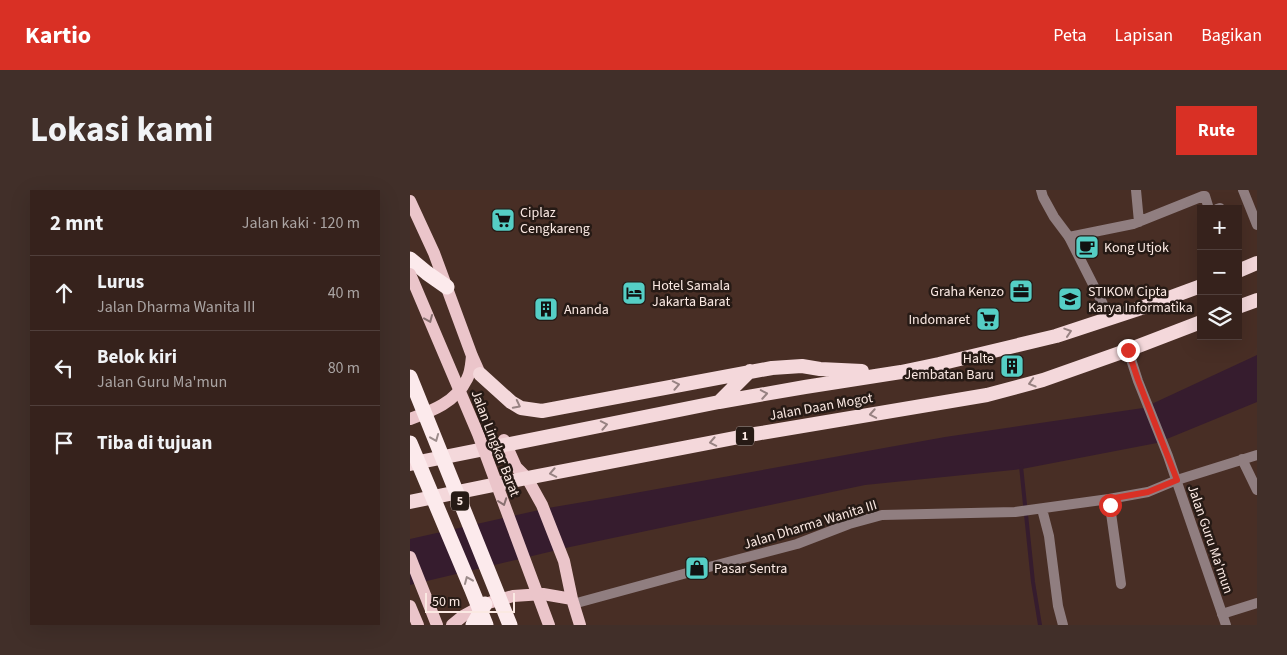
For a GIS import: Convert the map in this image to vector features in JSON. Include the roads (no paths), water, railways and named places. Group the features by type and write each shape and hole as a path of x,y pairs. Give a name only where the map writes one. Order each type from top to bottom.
{"highway":[{"path":"410,259 447,287"},
{"path":"1242,269 1257,263"},
{"name":"Jalan Daan Mogot","path":"410,464 504,443 805,386 901,372 997,351 1056,336 1197,287"},
{"path":"1242,306 1257,300"},
{"name":"Jalan Daan Mogot","path":"410,502 755,434 987,394 1043,380 1197,324"},
{"path":"480,374 511,402 521,408 542,411 750,371 782,367 802,366 854,371 901,372"},
{"path":"720,402 750,371"},
{"name":"5","path":"410,377 510,625"},
{"name":"5","path":"410,443 486,625"},
{"path":"473,625 485,604"}],"main road":[{"name":"Jalan Lingkar Barat","path":"410,201 434,253 480,374"},
{"name":"Jalan Lingkar Barat","path":"410,274 478,434 549,625"},
{"path":"410,419 429,413 453,398 468,379 472,356"},
{"name":"Jalan Lingkar Barat","path":"504,443 516,467 527,478 542,505 564,561 580,625"},
{"path":"410,558 437,625"},
{"path":"452,625 485,604 514,596 543,594 573,602"},
{"path":"410,606 418,625"}],"street":[{"path":"1040,190 1054,217 1069,237 1110,318"},
{"path":"1136,190 1139,222"},
{"path":"1256,190 1244,192 1257,225"},
{"path":"1069,237 1139,222 1204,196 1212,205"},
{"name":"Jalan Guru Ma'mun","path":"1128,350 1177,480 1226,625"},
{"name":"Jalan Dharma Wanita III","path":"573,602 797,544 849,524 882,515 1015,512 1109,499 1148,492 1177,480 1257,455"},
{"path":"1242,459 1257,490"},
{"path":"1109,499 1121,584"},
{"path":"1037,510 1049,536 1058,606 1063,625"},
{"path":"1222,614 1257,603"}],"waterway":[{"path":"1021,466 1033,582 1040,625"}],"place":[{"name":"Ciplaz Cengkareng","path":"503,220"},
{"name":"Kong Utjok","path":"1087,247"},
{"name":"Graha Kenzo","path":"1021,291"},
{"name":"Hotel Samala Jakarta Barat","path":"634,293"},
{"name":"STIKOM Cipta Karya Informatika","path":"1070,299"},
{"name":"Ananda","path":"546,309"},
{"name":"Indomaret","path":"988,319"},
{"name":"Halte Jembatan Baru","path":"1012,366"},
{"name":"Pasar Sentra","path":"697,568"}]}
